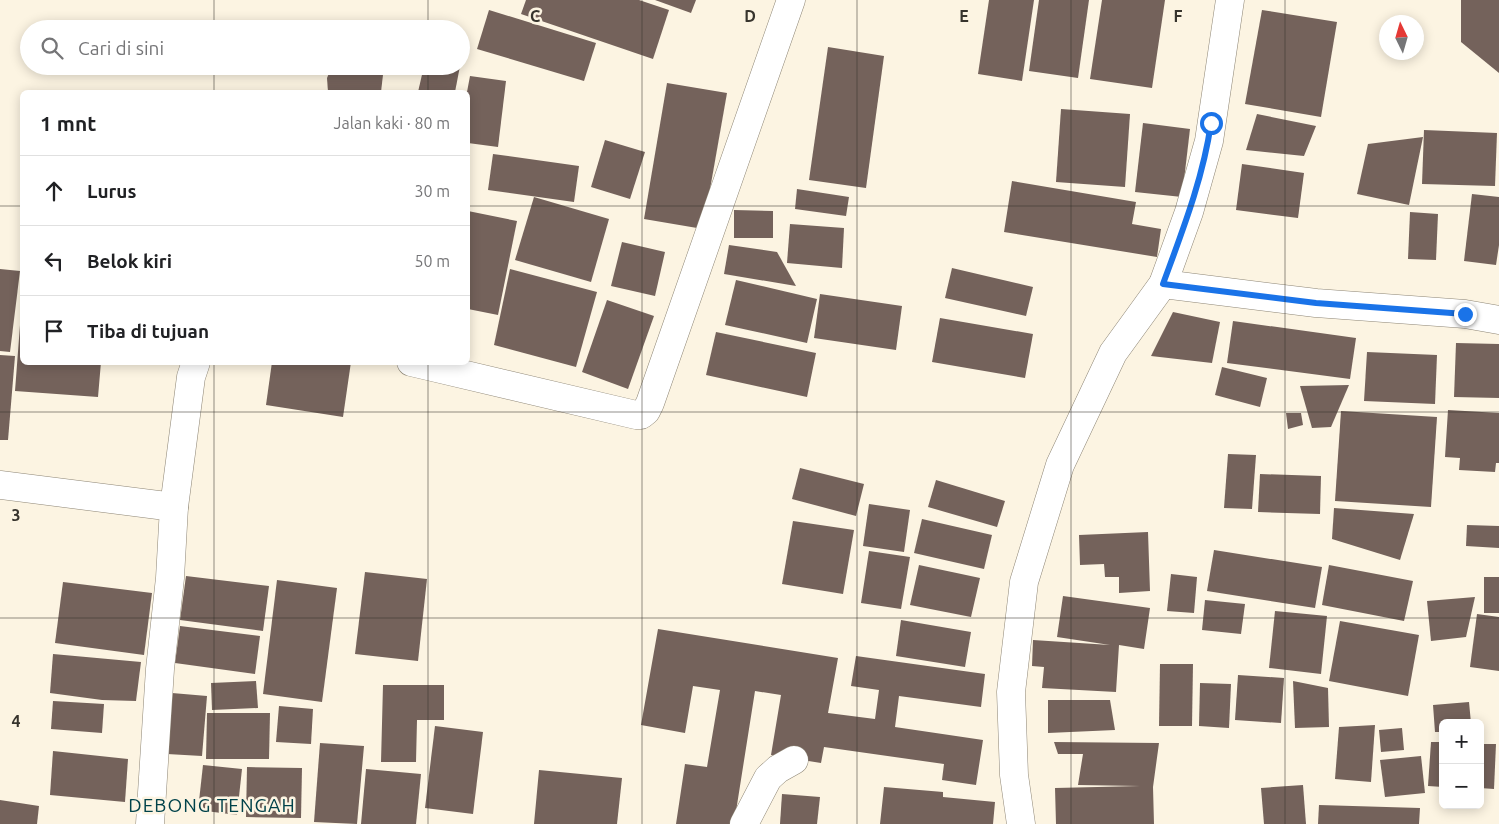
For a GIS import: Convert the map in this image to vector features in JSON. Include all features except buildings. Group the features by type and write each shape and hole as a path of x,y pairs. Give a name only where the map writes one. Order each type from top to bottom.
{"street":[{"path":"424,365 636,415 646,412 791,0"},
{"path":"1021,824 1014,775 1011,692 1024,582 1064,457 1113,353 1163,284 1189,212 1209,141 1230,0"},
{"path":"1163,284 1316,303 1465,314 1499,320"},
{"path":"150,824 160,669 170,578 174,506 195,365"},
{"path":"0,485 174,506"},
{"path":"744,824 768,778 778,769 794,760"}],"district":[{"name":"DEBONG TENGAH","path":"212,805"}],"route":[{"path":"1211,123 1209,141 1189,212 1163,284 1316,303 1465,314"}]}
